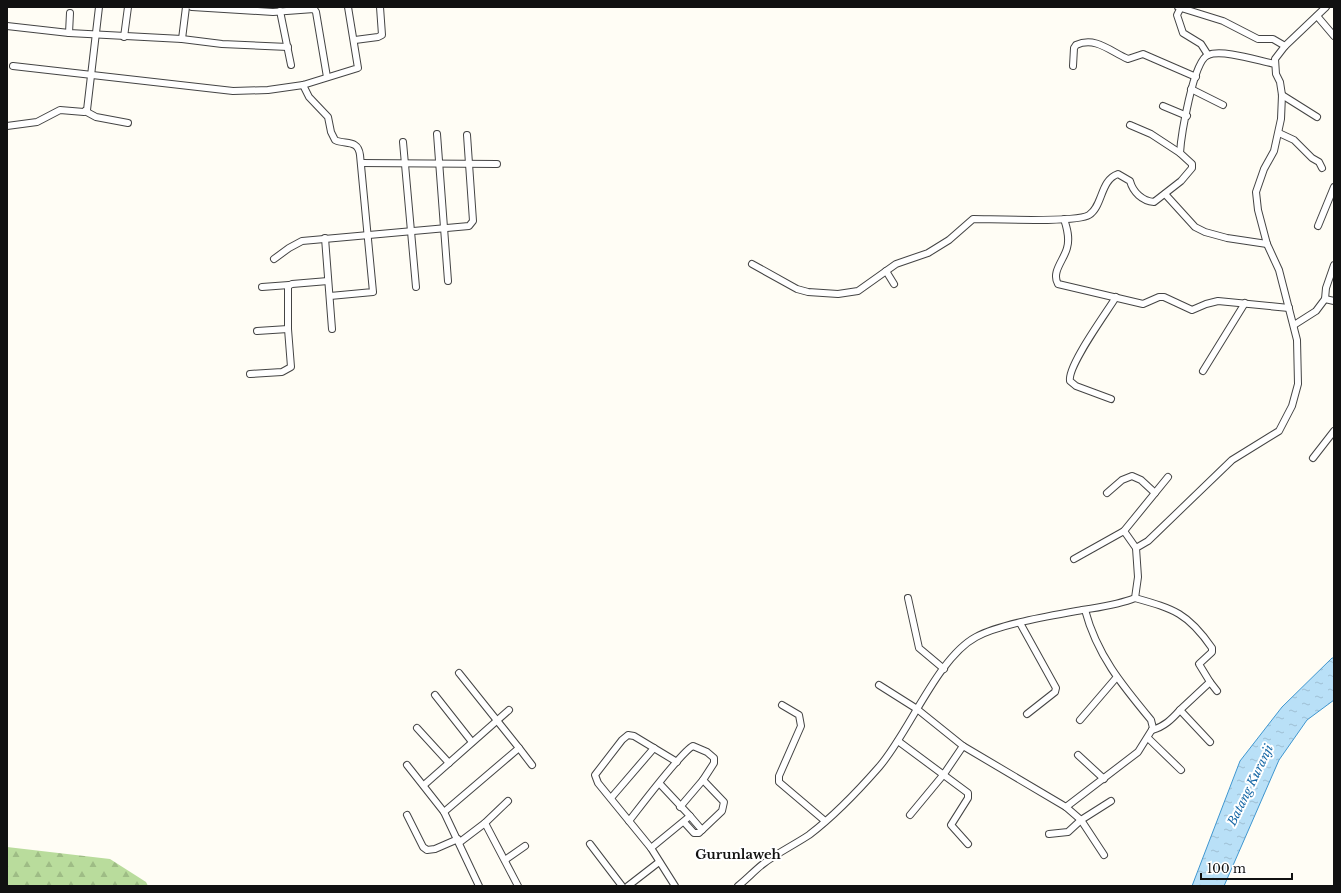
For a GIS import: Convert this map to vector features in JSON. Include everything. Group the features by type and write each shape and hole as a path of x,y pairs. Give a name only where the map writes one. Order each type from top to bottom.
{"street":[{"path":"85,111 88,108 99,7"},
{"path":"124,37 128,7"},
{"path":"182,39 186,7"},
{"path":"192,7 280,11 310,8 316,12 327,77"},
{"path":"13,66 233,91 268,90 303,85 327,77 358,70 359,66 355,40 348,7"},
{"path":"355,40 382,35 380,7"},
{"path":"1208,55 1201,44 1183,32 1177,15 1180,7 1193,9 1258,38 1273,39 1286,46"},
{"path":"1136,548 1148,541 1232,460 1279,431 1292,406 1298,384 1298,340 1279,270 1267,244 1258,210 1256,192 1264,169 1274,151 1279,133 1282,96 1275,64 1278,55 1326,7"},
{"path":"280,11 292,66"},
{"path":"70,13 70,33"},
{"path":"1317,16 1334,36"},
{"path":"7,26 96,35 182,39 222,44 288,47"},
{"path":"1073,66 1074,48 1076,45 1096,44 1109,48 1128,59 1143,54 1196,78"},
{"path":"1180,153 1180,142 1187,116 1188,95 1202,60 1208,55 1236,56 1275,64"},
{"path":"303,85 309,97 328,117 331,132 335,140 339,142 351,143 359,149 361,163 373,292 330,296"},
{"path":"1191,88 1223,105"},
{"path":"1282,96 1317,117"},
{"path":"1163,106 1187,116"},
{"path":"7,126 36,122 60,110 85,111 96,117 128,122"},
{"path":"752,264 797,289 819,293 858,291 906,259 935,249 949,240 973,219 1064,219 1085,217 1089,215 1110,178 1118,174 1127,178 1134,192 1145,200 1154,202 1181,181 1192,168 1192,164 1180,153 1151,134 1130,125"},
{"path":"1279,133 1294,140 1312,158 1319,162 1322,168"},
{"path":"437,134 438,164 448,282"},
{"path":"274,259 296,243 325,238 412,232 469,226 473,221 467,135"},
{"path":"403,142 416,287"},
{"path":"361,163 498,164"},
{"path":"1318,226 1334,187"},
{"path":"1165,194 1200,230 1227,238 1267,244"},
{"path":"1064,219 1068,238 1067,247 1056,272 1055,279 1058,284 1143,304 1164,298 1192,310 1218,301 1289,308"},
{"path":"325,238 332,329"},
{"path":"1294,326 1316,312 1326,299 1326,288 1334,265"},
{"path":"886,271 894,284"},
{"path":"262,288 328,281"},
{"path":"250,374 282,372 292,367 286,290 289,285"},
{"path":"1110,399 1076,386 1070,378 1072,370 1085,345 1116,297"},
{"path":"1326,299 1334,301"},
{"path":"1203,371 1245,304"},
{"path":"257,331 288,329"},
{"path":"1312,458 1334,431"},
{"path":"1107,493 1122,480 1132,476 1141,480 1155,493"},
{"path":"1074,559 1124,531 1168,477"},
{"path":"1124,531 1136,548 1138,577 1135,598"},
{"path":"908,598 919,648 944,669"},
{"path":"738,886 761,865 809,834 825,821 878,768 898,741 917,709 944,669 959,650 977,636 1020,623 1121,604 1135,598 1170,608 1199,630 1212,648 1212,652 1199,664 1217,691"},
{"path":"1066,807 1138,752 1152,730 1151,720 1116,678 1092,631 1085,610"},
{"path":"1020,623 1056,688 1055,692 1027,714"},
{"path":"459,673 532,765"},
{"path":"1080,720 1116,678"},
{"path":"1152,730 1159,729 1167,723 1210,682"},
{"path":"880,685 917,709 963,746 1066,807 1081,820 1104,855"},
{"path":"435,695 472,742"},
{"path":"782,705 799,714 801,726 779,776 779,782 825,821"},
{"path":"424,785 509,710"},
{"path":"1180,710 1210,742"},
{"path":"417,728 448,763"},
{"path":"675,886 651,848 598,783 595,775 622,740 631,735 677,762"},
{"path":"1148,738 1181,770"},
{"path":"898,741 944,774 968,794 968,798 951,826 968,844"},
{"path":"629,821 688,749 693,746 707,752 713,756 715,760 703,780 680,807"},
{"path":"910,815 944,774 963,746"},
{"path":"444,812 519,748"},
{"path":"611,798 654,748"},
{"path":"1078,755 1104,779"},
{"path":"407,765 444,812 459,840 480,886"},
{"path":"684,822 694,833 698,833 722,811 725,804 722,799 703,780"},
{"path":"660,784 702,830"},
{"path":"407,815 423,847 427,850 435,849 459,840 485,823 508,801"},
{"path":"1049,834 1068,832 1081,820 1111,801"},
{"path":"651,848 690,816"},
{"path":"485,823 518,886"},
{"path":"590,844 622,886"},
{"path":"505,860 525,846"},
{"path":"628,886 659,862"}],"green space":[{"path":"7,847 110,859 146,882 148,886 7,886"}],"water":[{"name":"Batang Kuranji","path":"1332,658 1334,658 1334,700 1307,720 1279,760 1224,886 1192,886 1240,761 1282,707"}],"district":[{"name":"Gurunlaweh","path":"738,854"}]}
